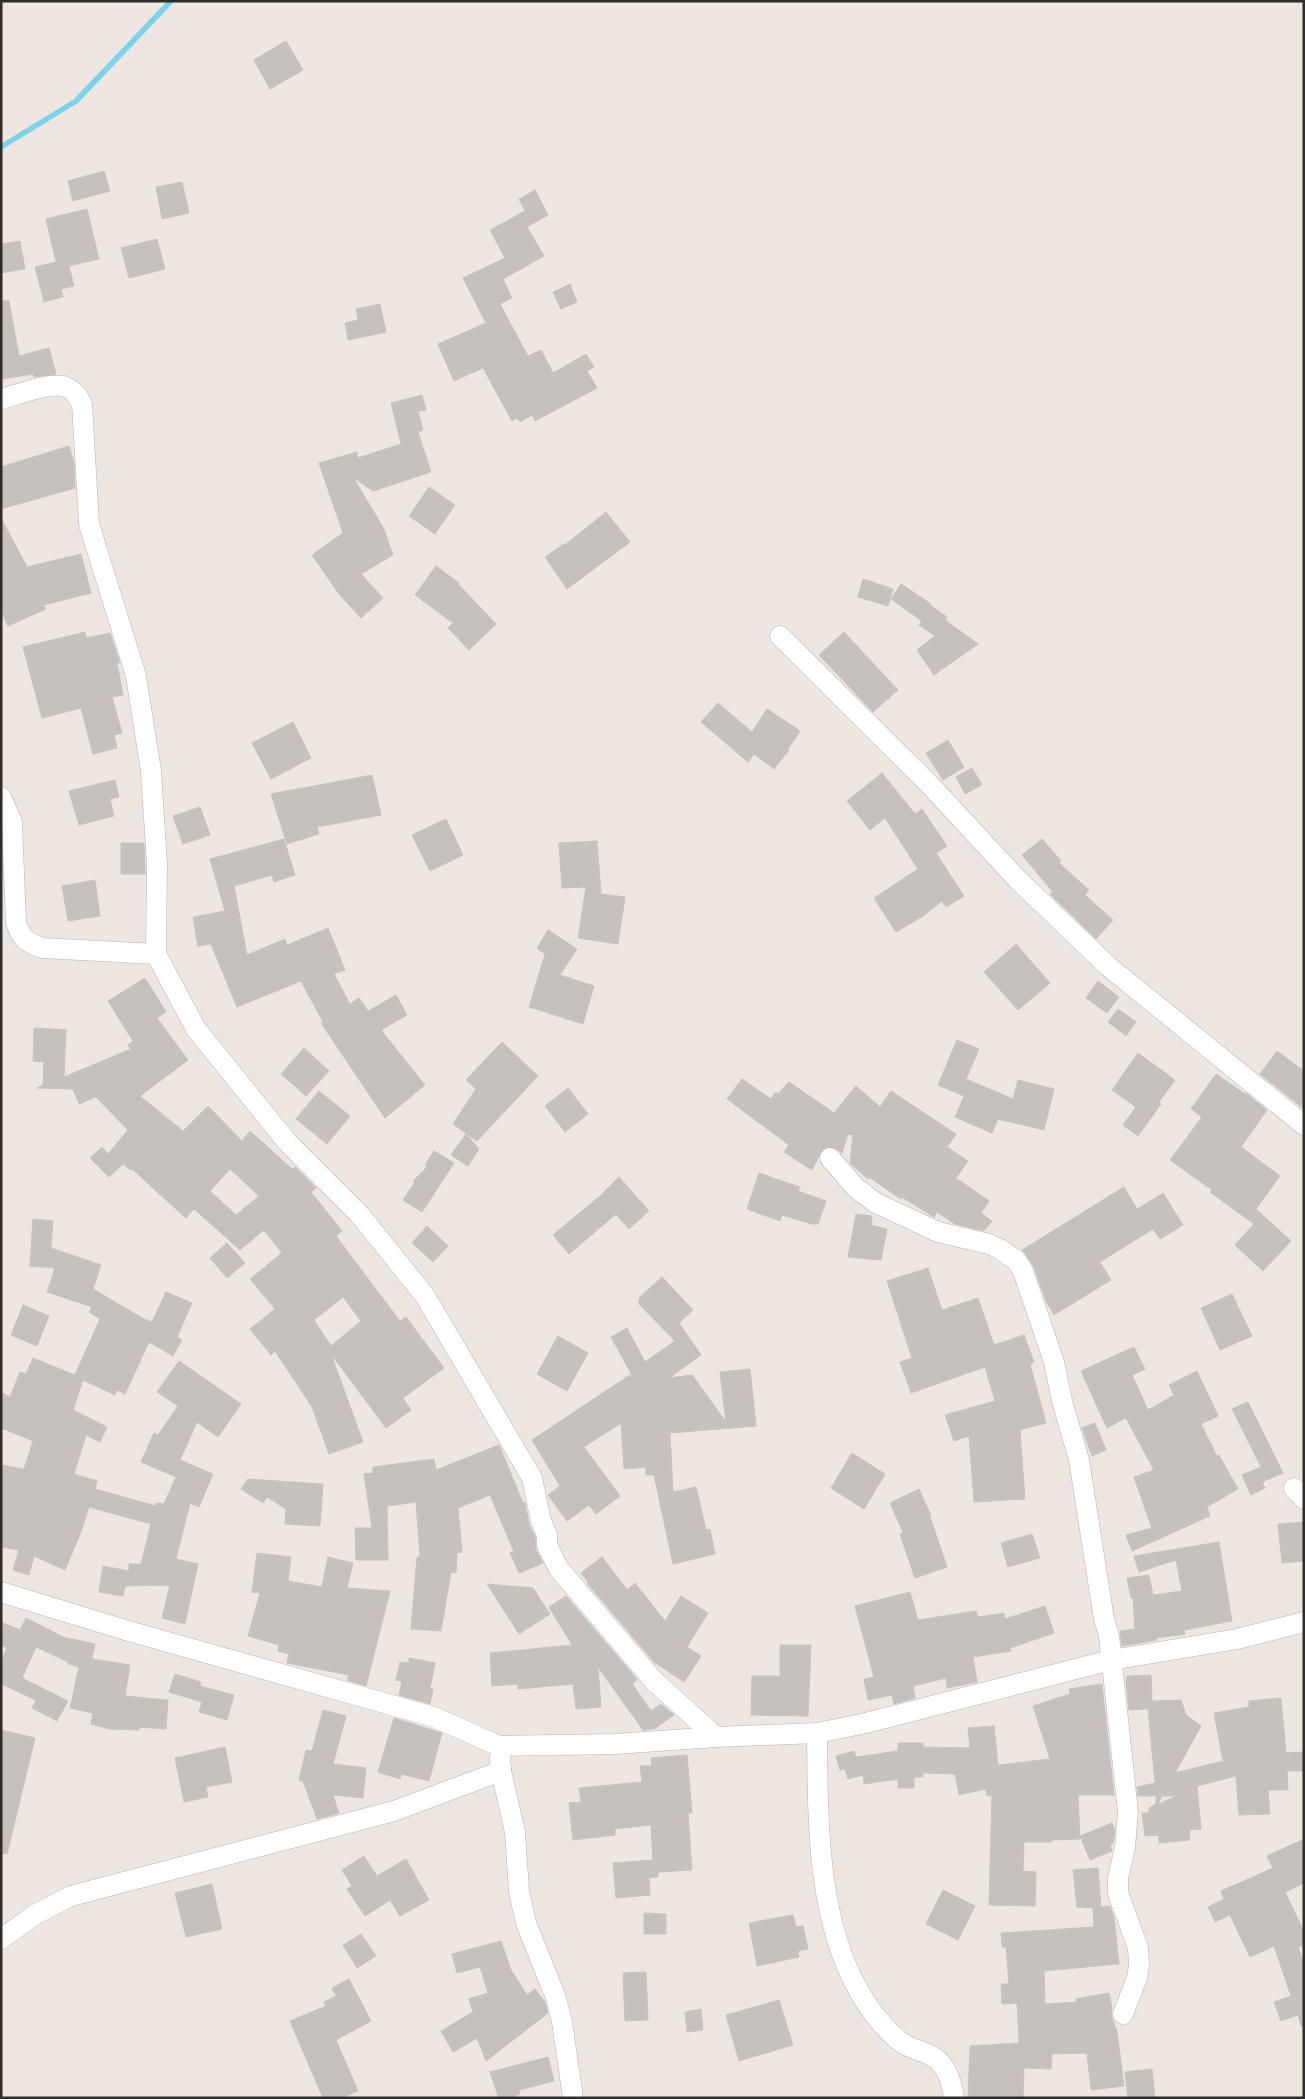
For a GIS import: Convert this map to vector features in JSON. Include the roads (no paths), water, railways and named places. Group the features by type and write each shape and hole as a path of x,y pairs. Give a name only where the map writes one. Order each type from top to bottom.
{"street":[{"path":"1,399 52,386 66,386 76,393 82,404 89,524 136,676 151,771 157,864 156,954 196,1029 288,1142 360,1215 425,1296 532,1478 541,1521 547,1535 547,1545 559,1569 654,1681 716,1737"},
{"path":"780,636 930,785 1017,879 1102,961 1304,1125"},
{"path":"1,797 12,822 16,922 20,936 42,948 156,954"},
{"path":"830,1158 856,1188 876,1203 938,1232 990,1244 1000,1249 1017,1261 1029,1284 1054,1362 1062,1401 1079,1460 1104,1619 1109,1636 1128,1812 1125,1847 1118,1879 1118,1893 1138,1948 1140,1966 1124,2014"},
{"path":"1,1592 132,1632 434,1717 499,1746 615,1744 817,1733 866,1723 1111,1660 1237,1640 1304,1622"},
{"path":"817,1733 819,1833 826,1892 845,1964 860,1993 878,2019 903,2044 936,2058 948,2074 954,2098"},
{"path":"499,1746 501,1771 516,1832 519,1891 526,1923 556,1998 562,2022 573,2098"},
{"path":"1,1939 36,1914 71,1896 394,1812 501,1771"}],"waterway":[{"path":"1,147 76,101 171,1"}]}
